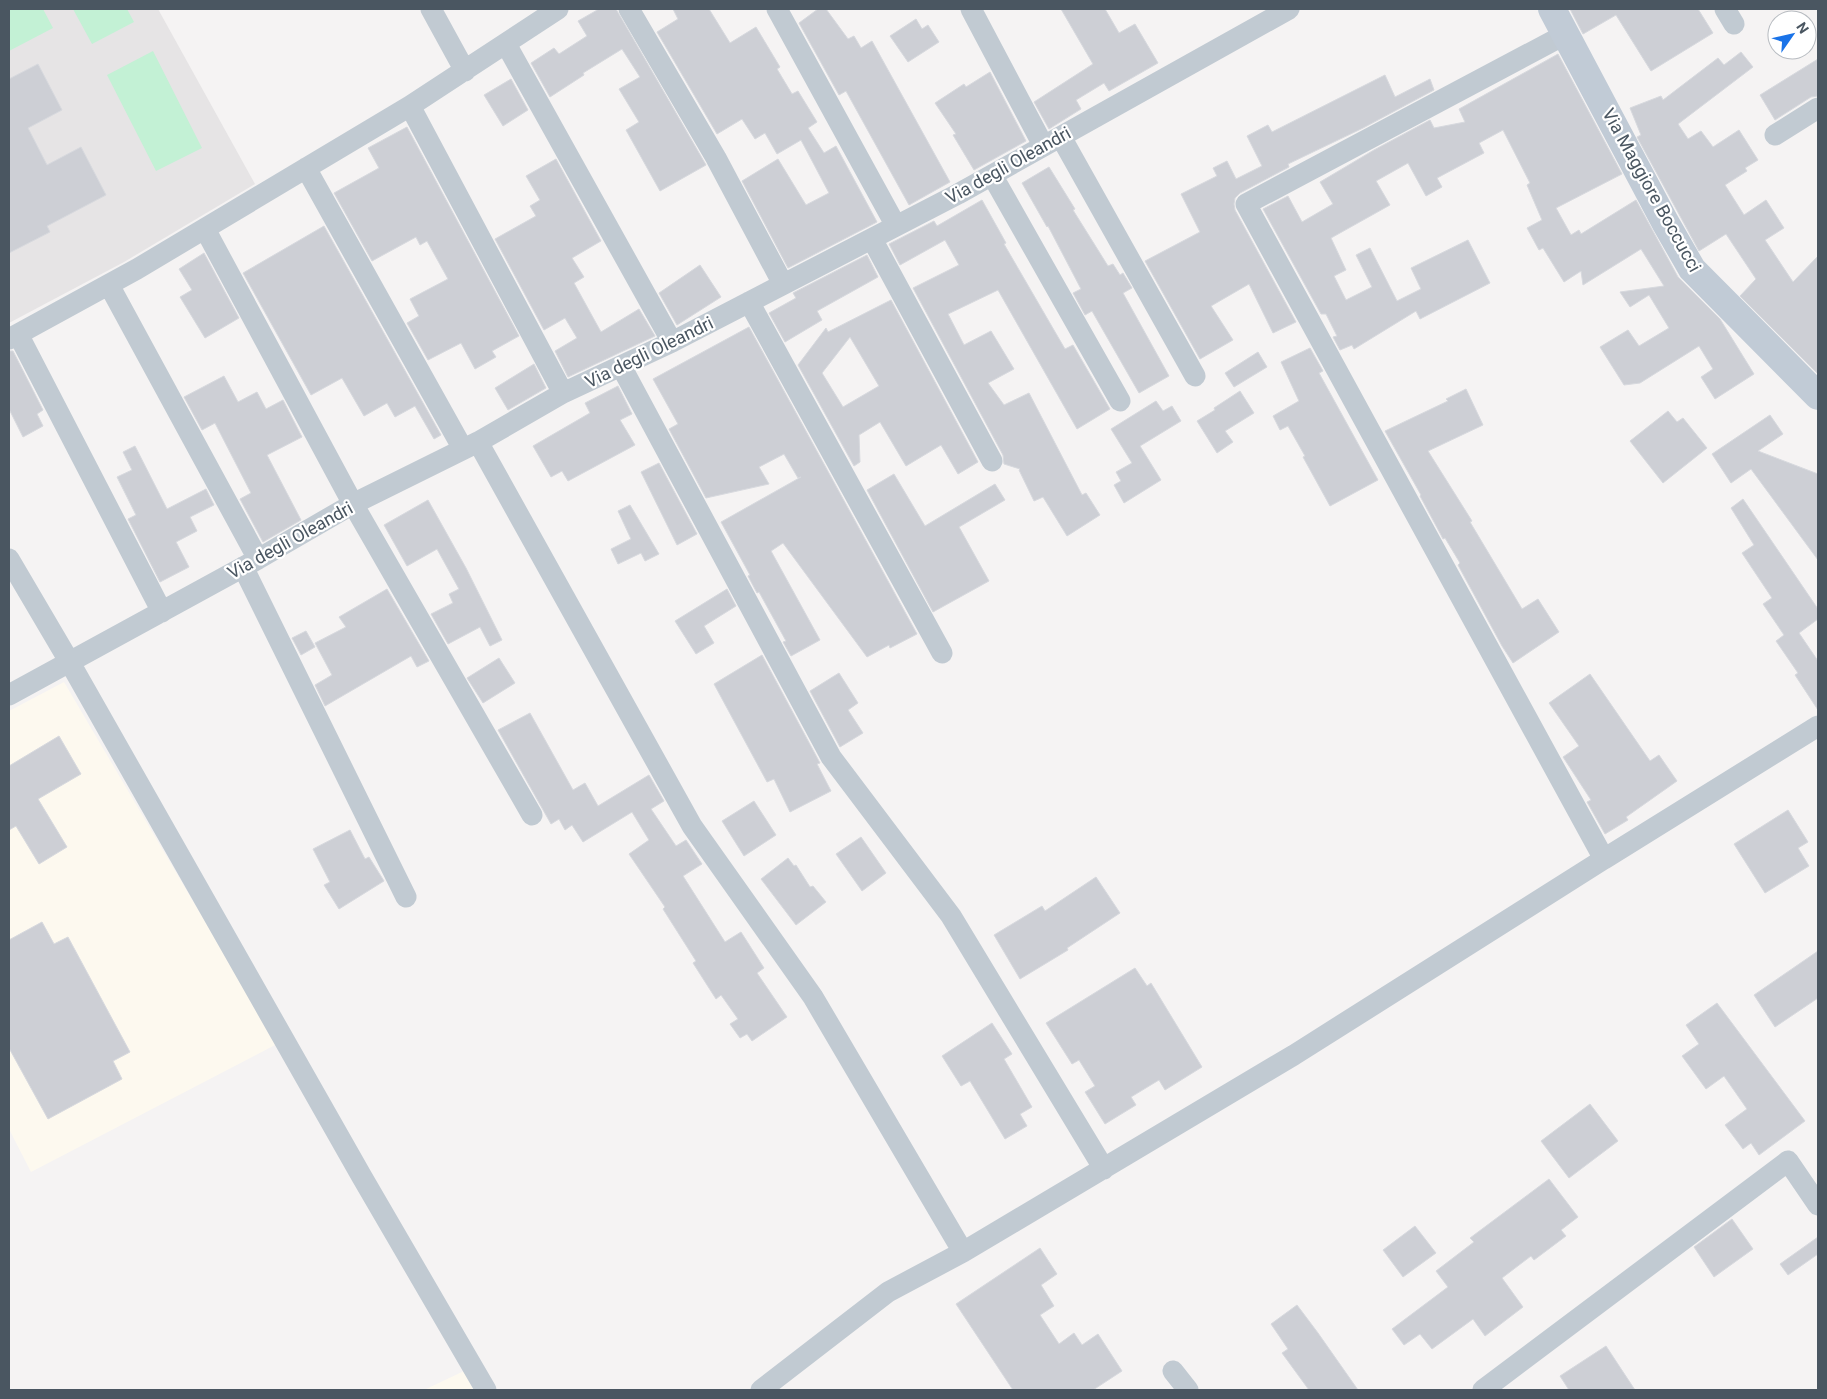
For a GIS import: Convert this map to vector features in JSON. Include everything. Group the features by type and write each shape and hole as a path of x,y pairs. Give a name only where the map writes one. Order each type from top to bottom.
{"street":[{"path":"431,9 465,71"},
{"path":"162,612 13,337 110,285 410,106 558,9"},
{"path":"629,9 716,158 783,284"},
{"path":"777,9 896,226"},
{"path":"971,9 1195,376"},
{"name":"Via degli Oleandri","path":"9,694 162,612 353,504 470,445 564,392 672,342 992,175 1289,9"},
{"name":"Via Maggiore Boccucci","path":"1552,9 1692,269 1818,396"},
{"path":"1566,34 1246,204 1604,858"},
{"path":"506,44 672,342"},
{"path":"410,106 564,392"},
{"path":"1775,136 1818,108"},
{"path":"306,168 692,826 813,997 962,1252"},
{"path":"992,175 1120,401"},
{"path":"205,229 353,504 532,816"},
{"path":"872,239 992,461"},
{"path":"110,285 250,563 406,897"},
{"path":"749,302 942,653"},
{"path":"620,366 830,757 951,916 1104,1169"},
{"path":"9,559 69,661 362,1177 486,1390"},
{"path":"761,1390 888,1292 962,1252 1294,1055 1604,858 1818,726"},
{"path":"1483,1390 1788,1161 1818,1205"},
{"path":"1173,1371 1188,1390"}],"shaded area":[{"path":"9,9 158,9 255,184 124,262 9,323"},
{"path":"64,682 277,1044 31,1172 9,1129 9,711"},
{"path":"464,1371 475,1390 424,1390"}],"green space":[{"path":"9,9 43,9 53,28 9,51"},
{"path":"73,9 127,9 134,22 92,44"},
{"path":"153,51 202,148 156,171 107,75"}],"building":[{"path":"599,9 616,9 706,165 660,191 626,130 639,122 619,89 640,77 622,49 583,73 584,75 550,97 531,63 554,48 559,54 587,36 578,21"},
{"path":"673,9 709,9 730,43 756,27 780,67 777,69 792,94 798,91 817,122 808,128 824,153 836,146 877,222 788,268 742,181 778,159 806,205 829,193 801,140 777,154 765,133 755,139 742,119 717,134 657,32 678,19"},
{"path":"818,9 826,9 848,39 854,36 861,48 872,41 950,182 909,205 846,91 839,95 799,23"},
{"path":"1061,9 1105,9 1119,33 1135,24 1158,63 1109,91 1104,83 1076,100 1081,109 1049,129 1034,102 1093,64"},
{"path":"1570,9 1698,9 1713,33 1651,71 1616,15 1583,34"},
{"path":"916,19 922,29 928,25 939,42 908,62 890,36"},
{"path":"1741,52 1753,67 1678,124 1688,139 1701,131 1713,147 1739,130 1758,160 1745,168 1747,171 1725,185 1744,215 1766,200 1784,228 1765,240 1793,282 1818,256 1818,374 1740,296 1756,279 1726,234 1699,251 1637,137 1641,135 1630,108 1661,96 1663,100 1718,58 1724,65"},
{"path":"1558,54 1622,174 1556,208 1571,235 1579,230 1581,234 1636,200 1678,277 1720,319 1754,374 1715,399 1701,377 1713,369 1699,346 1640,383 1624,385 1600,347 1628,330 1639,346 1669,328 1649,295 1630,307 1620,292 1664,286 1641,249 1583,285 1581,271 1564,282 1543,248 1539,250 1527,228 1542,220 1527,185 1530,183 1503,130 1479,143 1484,153 1437,178 1442,187 1426,196 1408,163 1376,181 1390,205 1331,238 1346,270 1334,276 1346,300 1372,287 1356,255 1370,248 1397,301 1421,289 1411,268 1468,240 1490,283 1420,319 1416,311 1354,349 1352,345 1340,350 1333,337 1337,336 1326,314 1321,314 1263,209 1288,196 1302,222 1333,204 1320,182 1430,120 1434,128 1465,122 1459,109"},
{"path":"1817,60 1818,96 1811,97 1775,120 1760,95"},
{"path":"38,64 62,110 28,128 47,165 81,147 106,195 47,226 50,232 9,253 9,79"},
{"path":"990,72 1026,141 974,170 953,135 956,134 935,103 964,84 966,87"},
{"path":"1385,75 1395,97 1430,79 1434,90 1363,128 1288,164 1289,167 1240,193 1235,198 1235,210 1296,322 1273,333 1249,284 1211,306 1233,340 1200,359 1145,261 1200,232 1181,194 1217,176 1213,168 1227,161 1236,179 1262,166 1247,136 1268,125 1272,132"},
{"path":"511,79 528,110 503,126 484,95"},
{"path":"407,127 519,336 492,351 496,357 475,369 461,343 428,360 407,323 419,316 410,299 448,279 427,241 420,245 416,237 372,261 334,193 379,168 368,148"},
{"path":"556,159 601,241 572,258 584,277 574,283 601,332 639,309 655,336 568,377 555,351 577,338 565,318 544,330 495,239 536,216 530,206 540,200 526,176"},
{"path":"1049,167 1108,266 1113,264 1120,275 1123,273 1132,288 1123,293 1169,376 1139,393 1092,311 1085,315 1073,293 1081,289 1048,226 1022,183"},
{"path":"982,200 1006,243 1004,244 1065,349 1073,345 1110,409 1077,429 998,290 948,314 964,345 991,331 1014,369 988,383 1004,405 1029,393 1082,495 1086,493 1100,515 1067,536 1043,497 1034,501 1020,469 1004,464 1003,455 913,288 959,265 945,240 900,265 889,244 934,221 937,226"},
{"path":"324,226 441,435 434,439 415,406 395,417 387,403 364,416 342,378 311,395 243,273"},
{"path":"204,253 239,318 205,338 180,297 192,290 179,269"},
{"path":"867,255 878,277 817,311 822,320 785,342 769,313 796,298 793,293"},
{"path":"700,265 721,297 677,325 659,293"},
{"path":"891,300 978,462 958,474 941,445 906,466 880,422 859,435 860,462 854,466 798,365 826,328 828,332","holes":["850,337 879,386 843,407 822,373"]},
{"path":"749,327 917,634 890,648 889,645 867,657 783,543 771,551 820,640 791,656 783,642 786,641 759,592 757,593 748,576 750,575 721,522 801,477 798,478 784,454 759,467 769,484 706,498 669,429 678,424 653,379"},
{"path":"1310,348 1323,371 1319,373 1378,480 1330,506 1288,426 1280,430 1273,416 1299,401 1281,362"},
{"path":"9,351 13,351 43,410 37,414 43,426 23,437 9,409"},
{"path":"1258,352 1267,367 1234,387 1225,373"},
{"path":"534,364 546,388 508,410 495,388"},
{"path":"224,376 238,402 257,392 266,409 283,400 302,437 267,455 301,520 263,542 240,499 251,493 215,423 202,430 184,397"},
{"path":"618,386 632,414 620,420 635,445 568,481 562,471 551,477 533,446 590,413 585,403"},
{"path":"1466,389 1483,425 1428,451 1472,521 1470,522 1522,609 1538,599 1559,632 1513,663 1458,565 1460,563 1445,538 1443,539 1385,431 1448,401 1446,399"},
{"path":"1240,391 1254,413 1225,431 1233,442 1217,453 1197,421"},
{"path":"1156,401 1163,411 1172,406 1181,421 1140,446 1161,480 1124,503 1114,485 1121,481 1116,472 1132,463 1111,429"},
{"path":"1668,411 1677,422 1683,418 1707,448 1663,483 1630,441"},
{"path":"1770,415 1783,434 1758,451 1818,474 1818,560 1751,469 1731,483 1712,454"},
{"path":"135,446 167,509 206,489 214,505 190,517 197,531 176,542 189,567 160,582 128,519 136,515 117,477 132,470 123,452"},
{"path":"659,463 697,534 677,545 641,472"},
{"path":"894,474 925,526 995,484 1005,500 959,527 989,581 933,612 867,490"},
{"path":"1743,499 1818,609 1818,619 1799,633 1818,661 1818,710 1795,675 1798,673 1776,641 1784,635 1763,604 1772,598 1742,553 1754,545 1731,508"},
{"path":"428,500 466,568 502,640 490,646 480,627 448,644 431,614 453,603 449,594 459,589 437,549 407,566 384,525"},
{"path":"630,505 659,554 645,561 641,553 618,564 611,549 631,539 618,511"},
{"path":"387,589 429,661 417,667 411,656 325,706 315,685 332,675 315,643 346,627 339,617"},
{"path":"727,589 736,606 704,626 714,643 696,654 675,621"},
{"path":"306,631 315,647 301,655 292,638"},
{"path":"762,655 820,763 817,764 831,791 790,812 774,779 767,782 714,684"},
{"path":"499,658 515,683 483,703 467,678"},
{"path":"839,673 858,703 848,710 863,733 840,747 810,691"},
{"path":"1590,674 1650,761 1659,755 1677,781 1626,817 1628,820 1605,834 1587,802 1591,800 1563,757 1579,746 1549,703"},
{"path":"530,713 573,790 585,783 598,806 649,775 664,801 651,809 676,846 686,840 702,864 683,876 725,942 741,932 764,968 757,973 787,1017 752,1041 747,1034 740,1038 730,1024 738,1019 721,995 716,999 693,963 696,961 663,909 665,907 629,854 649,840 632,812 583,842 572,825 565,830 559,819 551,824 498,730"},
{"path":"59,736 81,774 38,799 67,847 39,864 16,826 9,830 9,766"},
{"path":"754,801 776,835 744,856 722,821"},
{"path":"1788,810 1808,842 1798,848 1809,866 1765,893 1734,844"},
{"path":"350,830 365,859 369,857 384,881 339,909 324,885 330,882 313,849"},
{"path":"861,837 886,873 862,891 836,854"},
{"path":"788,858 794,866 796,865 810,887 813,886 826,902 796,925 761,879"},
{"path":"1096,877 1120,913 1067,948 1068,950 1020,979 994,935 1042,906 1045,911"},
{"path":"42,922 54,944 68,937 130,1052 113,1061 122,1079 48,1119 9,1048 9,940"},
{"path":"1818,951 1818,998 1775,1027 1754,995"},
{"path":"1135,968 1147,986 1151,983 1202,1067 1165,1090 1159,1080 1131,1097 1136,1105 1105,1124 1085,1092 1095,1086 1079,1060 1072,1064 1046,1023"},
{"path":"1717,1003 1805,1121 1759,1155 1751,1143 1743,1149 1725,1125 1747,1109 1724,1076 1706,1089 1682,1056 1699,1044 1686,1025"},
{"path":"992,1023 1012,1054 1004,1059 1032,1107 1020,1114 1027,1126 1005,1139 970,1081 961,1086 942,1056"},
{"path":"1590,1104 1618,1141 1569,1178 1541,1141"},
{"path":"1549,1179 1578,1217 1561,1230 1566,1236 1534,1260 1531,1256 1502,1278 1523,1307 1485,1336 1473,1319 1432,1349 1420,1334 1404,1345 1392,1329 1448,1287 1436,1271 1474,1242 1470,1238"},
{"path":"1732,1219 1753,1249 1714,1277 1694,1247"},
{"path":"1415,1226 1436,1253 1403,1277 1383,1250"},
{"path":"1818,1237 1818,1254 1788,1275 1780,1264"},
{"path":"1040,1248 1057,1274 1041,1285 1054,1306 1040,1315 1059,1344 1074,1333 1082,1345 1098,1334 1122,1371 1093,1390 1013,1390 956,1304"},
{"path":"1297,1305 1358,1390 1309,1390 1282,1353 1288,1349 1271,1324"},
{"path":"1606,1346 1635,1390 1569,1390 1560,1376"}]}
